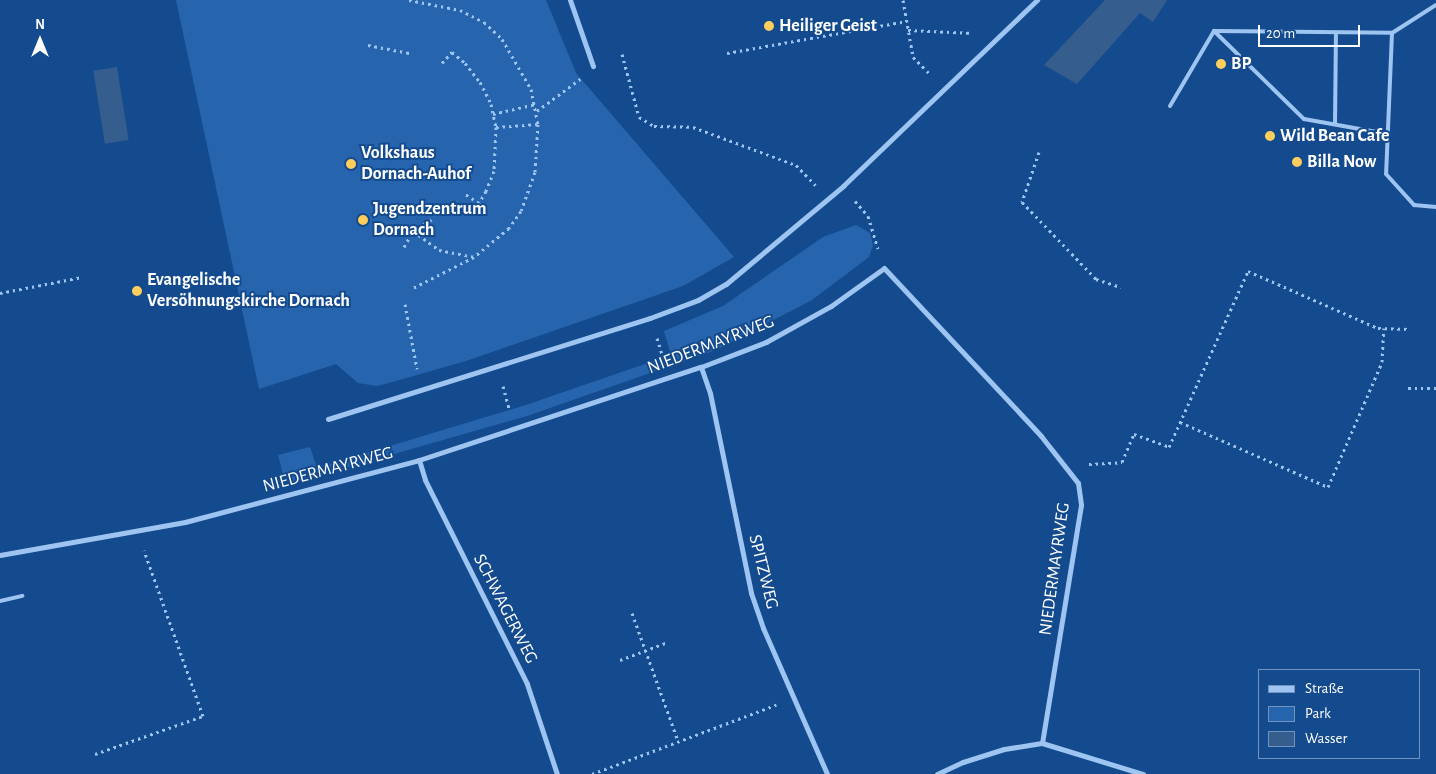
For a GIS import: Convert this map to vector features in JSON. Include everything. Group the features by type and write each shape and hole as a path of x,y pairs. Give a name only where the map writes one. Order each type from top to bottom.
{"street":[{"path":"570,0 593,66"},
{"path":"328,419 650,318 698,300 726,284 844,186 1037,0"},
{"name":"NIEDERMAYRWEG","path":"0,555 185,522 419,460 701,368 774,337 831,306 884,268 1067,466 1078,483 1081,505 1042,743"},
{"name":"SPITZWEG","path":"701,368 710,393 751,593 763,628 828,774"},
{"name":"SCHWAGERWEG","path":"419,460 425,480 527,684 556,774"},
{"path":"937,774 963,762 1004,749 1042,743 1143,774"}],"lane":[{"path":"1214,31 1392,33 1436,5"},
{"path":"1214,31 1304,119 1388,134"},
{"path":"1170,106 1214,31"},
{"path":"1335,124 1336,33"},
{"path":"1392,33 1386,174 1414,205 1436,207"},
{"path":"0,601 22,596"}],"path":[{"path":"408,0 460,10 484,22 502,39 518,63 536,104 538,124 535,172 521,211 495,242 474,257 411,289"},
{"path":"903,0 914,57 945,89"},
{"path":"727,53 907,20"},
{"path":"908,30 972,32"},
{"path":"368,45 409,53"},
{"path":"442,63 452,52 465,63 480,82 493,114 496,127 494,171 486,191 479,203 465,194"},
{"path":"622,54 639,117 654,126 693,127 796,165 829,198"},
{"path":"536,111 593,66"},
{"path":"493,114 536,104"},
{"path":"496,127 538,124"},
{"path":"1039,152 1022,202 1096,279 1121,287"},
{"path":"844,186 868,216 884,268"},
{"path":"404,247 413,230 435,217"},
{"path":"413,230 439,250 474,257"},
{"path":"1067,466 1122,462 1134,434 1169,447 1248,271 1384,328 1409,329"},
{"path":"0,293 82,277"},
{"path":"405,304 420,390"},
{"path":"650,318 670,378"},
{"path":"1180,422 1328,487 1382,362 1384,328"},
{"path":"496,366 516,428"},
{"path":"1408,388 1436,388"},
{"path":"95,754 203,716 137,531"},
{"path":"632,613 678,741"},
{"path":"620,660 668,642"},
{"path":"592,774 766,709"}],"green space":[{"path":"176,0 546,0 576,73 734,257 683,286 466,361 396,381 377,386 358,383 336,364 259,389"},
{"path":"856,225 870,233 873,245 869,257 812,300 716,350 527,416 286,485 278,455 310,447 317,468 526,405 671,355 664,331 723,306 823,237"}],"water":[{"path":"1105,0 1167,0 1153,22 1140,13 1077,84 1044,65"},
{"path":"117,67 129,140 105,144 93,71"}],"place":[{"name":"Heiliger Geist","path":"769,26"},
{"name":"BP","path":"1221,64"},
{"name":"Wild Bean Cafe","path":"1270,136"},
{"name":"Billa Now","path":"1297,162"},
{"name":"Volkshaus Dornach-Auhof","path":"351,164"},
{"name":"Jugendzentrum Dornach","path":"363,220"},
{"name":"Evangelische Versöhnungskirche Dornach","path":"137,291"}]}
